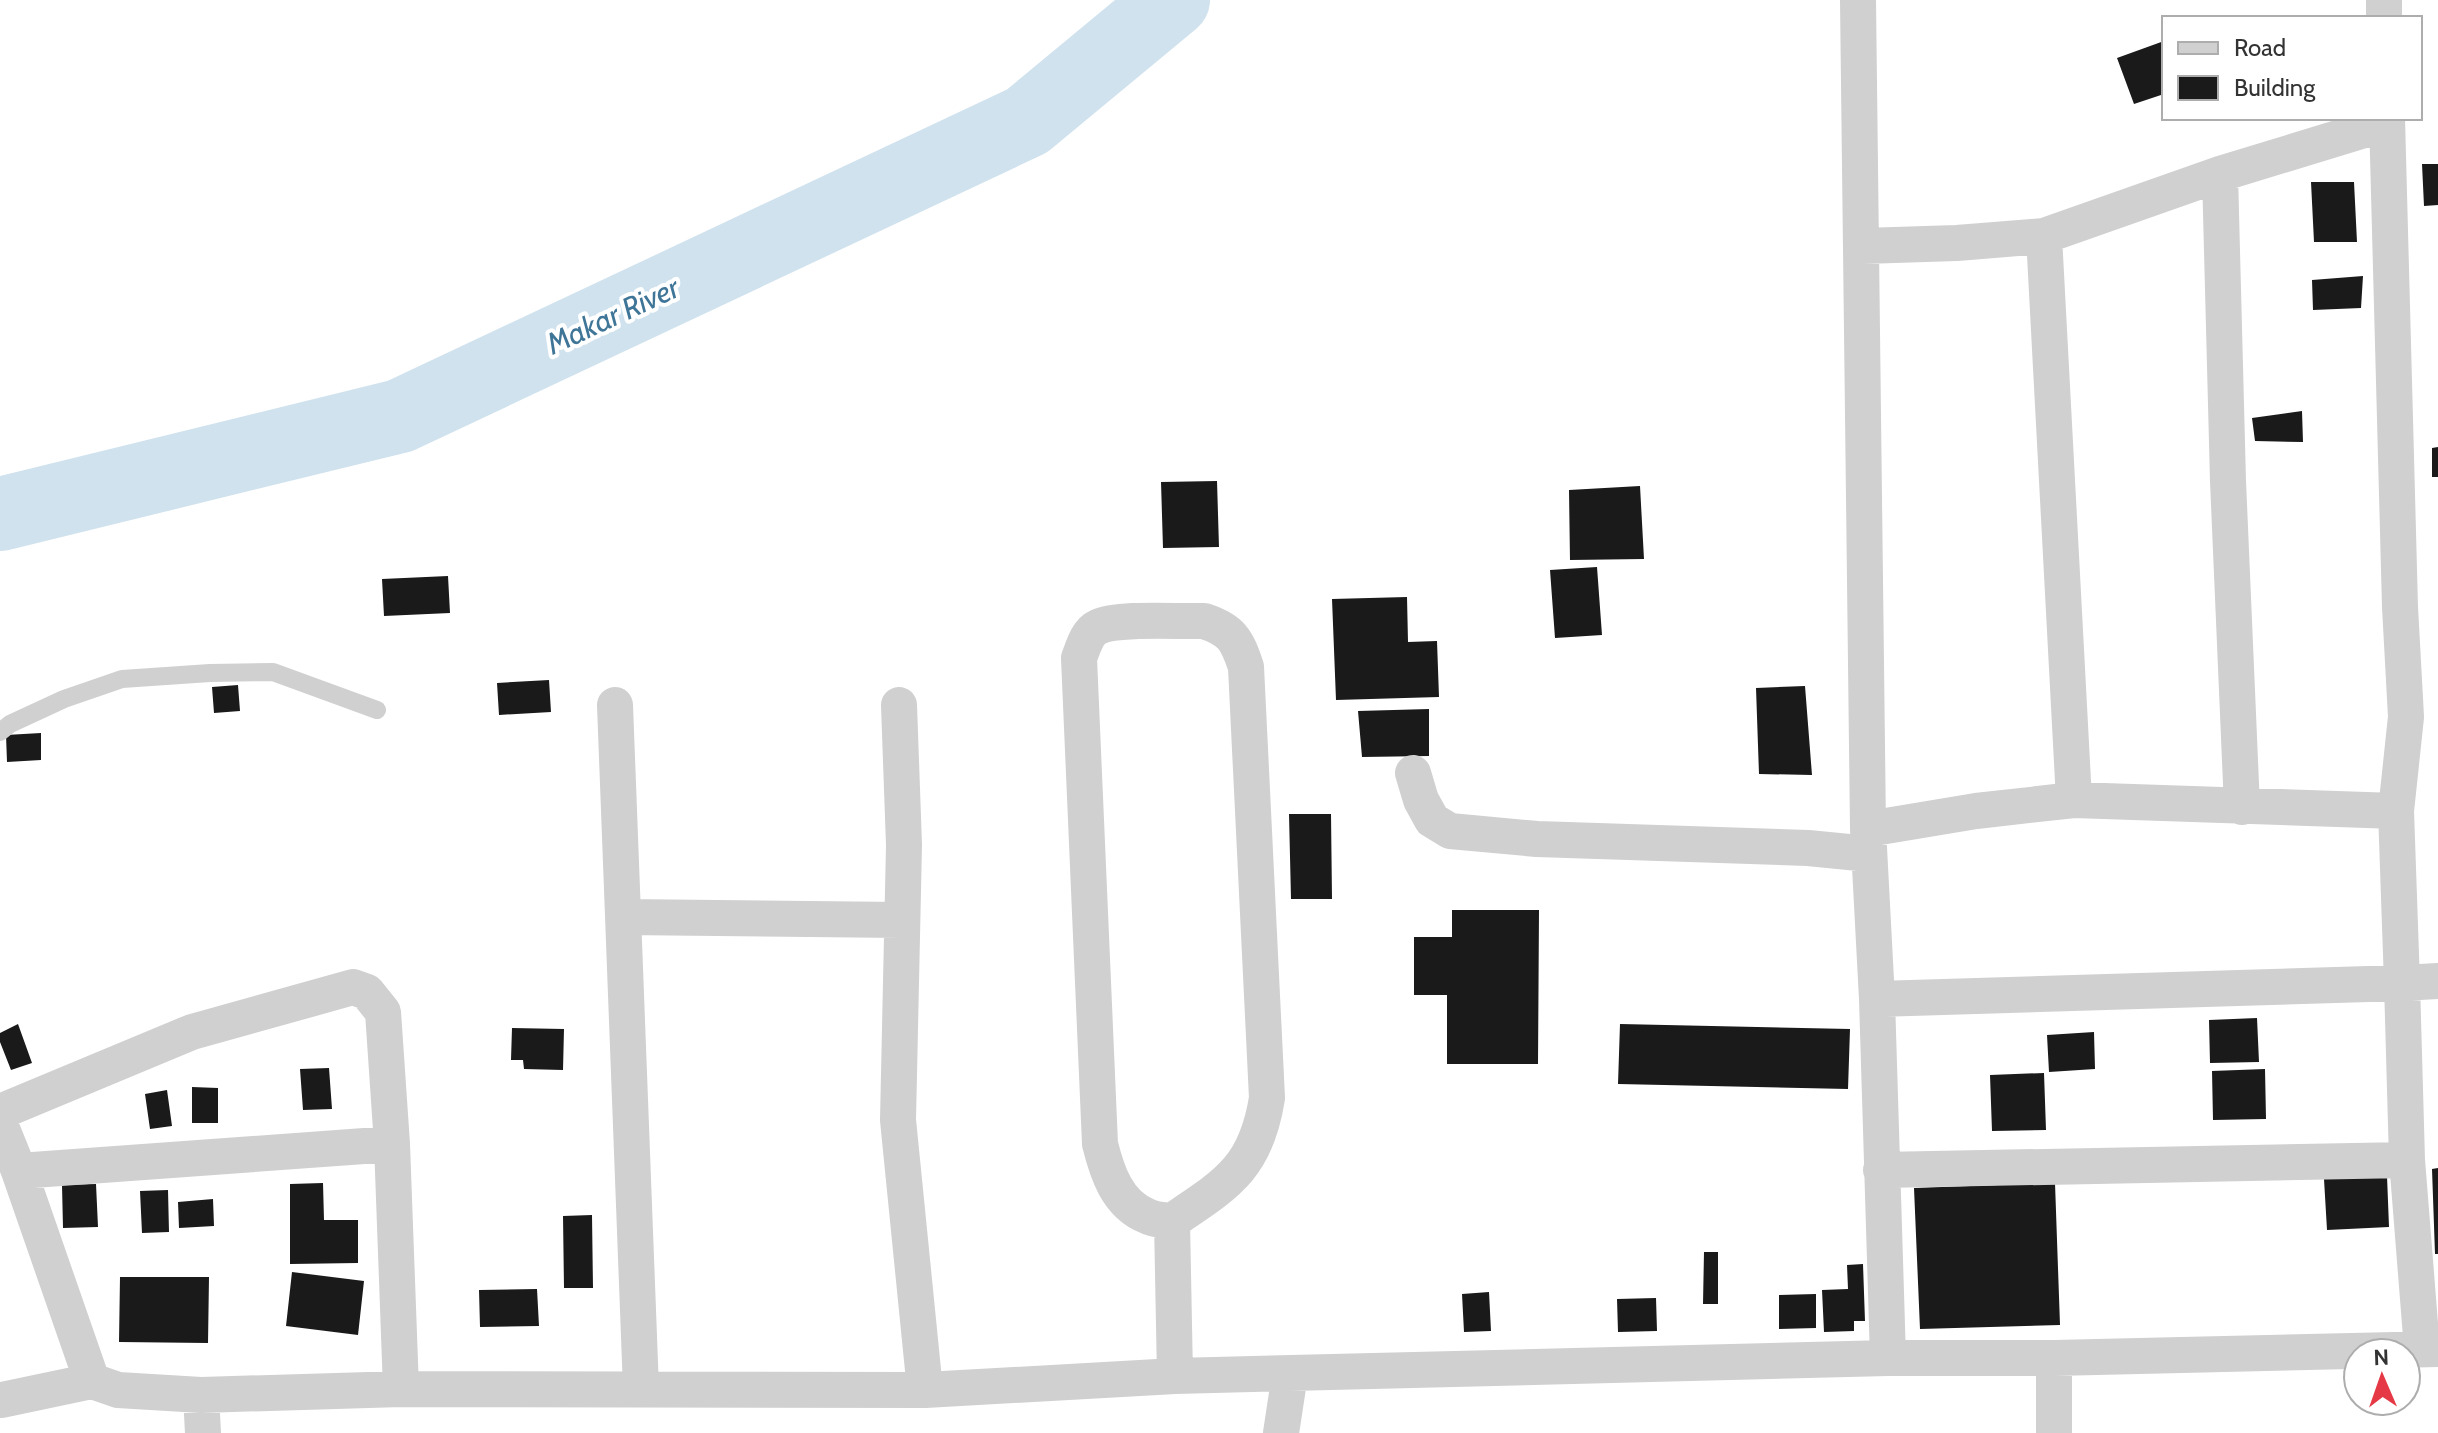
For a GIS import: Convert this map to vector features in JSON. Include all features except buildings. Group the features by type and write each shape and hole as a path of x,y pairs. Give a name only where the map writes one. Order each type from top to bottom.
{"street":[{"path":"1858,0 1868,842 1877,999 1888,1358"},
{"path":"2,1400 92,1381 118,1390 201,1395 401,1389 925,1390 1175,1376 1888,1358 2054,1358 2430,1349 2407,1160 2396,811 2406,717 2400,607 2387,121 2220,174 2044,236 1863,246"},
{"path":"2220,174 2228,481 2242,807"},
{"path":"2044,236 2074,800"},
{"path":"1204,621 1225,628 1239,646 1246,667 1267,1098 1263,1122 1252,1153 1233,1178 1172,1221 1146,1216 1123,1198 1107,1176 1100,1144 1079,658 1090,633 1098,627 1118,623 1204,621"},
{"path":"615,705 641,1389"},
{"path":"899,705 904,845 898,1120 925,1390"},
{"path":"1413,773 1421,800 1432,820 1450,831 1537,839 1808,848 1868,842 1976,811 2074,800 2396,811"},
{"path":"623,917 902,920"},
{"path":"1877,999 2438,981"},
{"path":"0,1112 192,1032 353,987 367,992 383,1012 392,1144 401,1389"},
{"path":"0,1124 92,1381"},
{"path":"19,1171 392,1144"},
{"path":"1881,1170 2407,1160"},
{"path":"1172,1221 1175,1376"},
{"path":"2054,1358 2054,1433"},
{"path":"1281,1433 1290,1374"},
{"path":"201,1395 203,1433"}],"lane":[{"path":"0,732 10,724 64,699 122,679 210,673 273,672 377,710"}],"waterway":[{"name":"Makar River","path":"0,514 400,416 1027,121 1173,0"}]}
